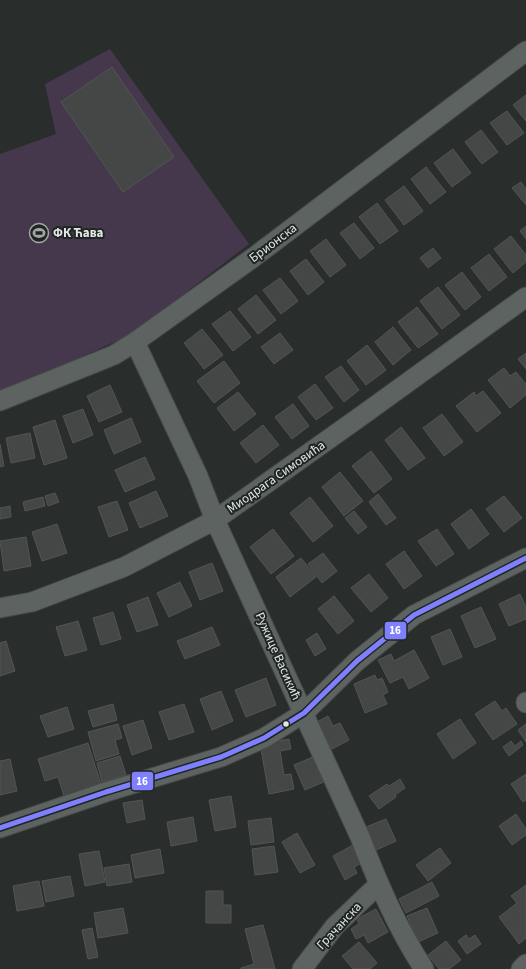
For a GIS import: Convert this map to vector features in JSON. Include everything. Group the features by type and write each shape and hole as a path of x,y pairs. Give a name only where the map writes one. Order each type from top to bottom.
{"street":[{"name":"Брионска","path":"0,401 114,355 135,342 254,257 526,51"},
{"name":"Миодрага Симовића","path":"0,608 32,602 124,567 215,520 526,297"},
{"name":"Ружице Васикић","path":"135,342 198,476 215,520 360,837 379,884 411,949 424,969"},
{"path":"0,828 106,792 221,757 264,738 304,713 357,661 414,616 526,558"},
{"name":"Грачанска","path":"302,969 335,926 379,884"},
{"path":"521,969 526,964"}],"shaded area":[{"path":"110,49 249,244 132,334 0,394 0,154 56,134 45,84"}],"building":[{"path":"112,67 174,157 123,192 61,102"},
{"path":"526,95 526,121 513,105"},
{"path":"507,111 524,133 507,145 490,123"},
{"path":"481,130 498,152 482,164 465,142"},
{"path":"453,149 471,173 452,187 434,163"},
{"path":"426,167 446,192 430,204 411,179"},
{"path":"521,182 526,189 526,205 512,188"},
{"path":"404,186 423,211 404,225 385,200"},
{"path":"377,203 398,231 380,244 359,217"},
{"path":"354,223 374,248 360,259 340,233"},
{"path":"526,226 526,239 520,231"},
{"path":"511,236 526,255 526,262 513,273 494,249"},
{"path":"326,239 346,265 330,277 310,251"},
{"path":"433,248 441,258 428,268 420,258"},
{"path":"489,254 507,277 489,291 471,268"},
{"path":"306,259 324,282 308,295 290,271"},
{"path":"462,272 481,297 465,310 445,285"},
{"path":"280,278 298,301 281,314 263,290"},
{"path":"438,287 460,315 442,329 420,301"},
{"path":"256,295 276,320 258,334 238,309"},
{"path":"417,307 438,334 418,348 398,322"},
{"path":"230,311 251,337 233,351 212,324"},
{"path":"393,327 411,350 393,365 375,342"},
{"path":"202,329 223,355 204,369 184,343"},
{"path":"280,333 293,350 274,364 261,347"},
{"path":"367,345 386,370 366,385 347,361"},
{"path":"526,353 526,369 518,359"},
{"path":"224,361 240,383 214,403 197,381"},
{"path":"341,366 359,390 344,402 325,377"},
{"path":"504,368 510,376 516,372 526,384 526,395 510,408 488,380"},
{"path":"315,384 333,408 316,420 298,397"},
{"path":"110,385 122,412 99,422 87,396"},
{"path":"483,391 501,413 477,432 456,406 474,392 476,396"},
{"path":"238,392 256,414 234,431 217,408"},
{"path":"293,404 309,426 292,439 275,417"},
{"path":"83,409 93,435 73,443 63,416"},
{"path":"442,414 463,442 444,456 423,428"},
{"path":"131,418 141,442 114,454 104,430"},
{"path":"55,420 67,458 44,465 33,427"},
{"path":"263,425 279,445 256,463 240,443"},
{"path":"401,427 425,458 408,470 385,440"},
{"path":"30,433 35,458 11,463 6,438"},
{"path":"0,444 4,466 0,467"},
{"path":"371,451 392,479 374,493 352,466"},
{"path":"145,457 155,479 125,492 115,470"},
{"path":"340,472 363,501 344,516 322,487"},
{"path":"156,491 168,516 140,528 129,503"},
{"path":"55,493 59,502 48,506 45,496"},
{"path":"378,494 396,518 386,525 369,502"},
{"path":"504,496 522,518 504,532 486,509"},
{"path":"43,497 45,506 25,511 23,502"},
{"path":"310,497 333,526 313,542 290,513"},
{"path":"117,501 128,530 109,537 98,507"},
{"path":"10,506 11,517 0,519 0,508"},
{"path":"471,509 489,534 469,549 451,524"},
{"path":"354,511 367,527 358,534 345,518"},
{"path":"57,524 67,553 42,561 32,532"},
{"path":"273,529 294,556 271,574 250,547"},
{"path":"437,529 454,554 436,566 418,541"},
{"path":"26,537 31,566 4,571 0,541"},
{"path":"404,551 422,576 404,589 386,564"},
{"path":"323,553 337,571 322,583 308,564"},
{"path":"301,558 316,577 290,597 276,577"},
{"path":"212,563 223,591 200,600 189,572"},
{"path":"369,574 388,598 371,612 351,588"},
{"path":"180,582 192,606 169,617 157,593"},
{"path":"520,594 526,607 526,619 509,626 499,604"},
{"path":"334,596 354,621 338,634 318,609"},
{"path":"148,597 158,625 137,632 127,605"},
{"path":"481,607 496,639 475,648 461,616"},
{"path":"113,612 121,639 101,645 93,618"},
{"path":"78,621 87,650 65,656 56,627"},
{"path":"212,627 220,645 185,659 177,641"},
{"path":"450,629 462,657 443,665 431,637"},
{"path":"317,633 326,649 315,656 306,640"},
{"path":"6,641 15,671 0,676 0,643"},
{"path":"414,650 429,678 409,689 403,677 390,683 378,660 391,654 394,661"},
{"path":"375,675 377,680 382,678 388,692 383,695 387,704 365,713 354,684"},
{"path":"266,678 276,705 246,717 235,690"},
{"path":"221,691 233,721 212,730 200,699"},
{"path":"495,701 502,711 506,708 517,724 493,740 475,714"},
{"path":"113,704 117,720 93,727 88,711"},
{"path":"184,704 194,732 169,740 159,712"},
{"path":"67,707 74,729 48,737 40,716"},
{"path":"328,716 333,726 340,723 349,740 332,749 317,722"},
{"path":"460,719 476,743 453,759 437,734"},
{"path":"143,720 152,748 132,755 123,726"},
{"path":"118,724 122,738 115,740 119,754 96,761 88,732"},
{"path":"526,724 526,742 518,730"},
{"path":"289,739 291,749 280,751 284,775 291,774 294,789 269,794 260,744"},
{"path":"511,741 515,746 521,741 523,745 509,756 503,747"},
{"path":"88,743 101,784 64,796 58,777 45,781 38,759"},
{"path":"120,756 126,775 102,782 97,763"},
{"path":"315,756 326,781 305,790 294,765"},
{"path":"10,759 17,791 0,795 0,761"},
{"path":"526,774 526,800 523,802 511,784"},
{"path":"400,779 405,788 395,795 396,797 379,809 369,796 387,784 389,786"},
{"path":"231,796 236,827 215,831 209,800"},
{"path":"142,800 145,819 127,823 123,803"},
{"path":"516,814 526,829 526,835 512,845 499,826"},
{"path":"193,817 197,841 171,846 167,822"},
{"path":"271,818 274,842 251,845 248,821"},
{"path":"386,819 396,841 376,850 366,827"},
{"path":"297,833 315,865 300,873 282,842"},
{"path":"353,845 362,863 354,867 357,873 345,880 333,856"},
{"path":"274,846 278,872 255,875 252,849"},
{"path":"440,848 451,863 428,881 416,865"},
{"path":"160,849 164,873 135,878 131,855"},
{"path":"99,851 105,882 85,886 79,854"},
{"path":"129,864 132,882 107,886 104,868"},
{"path":"70,876 74,896 46,902 42,881"},
{"path":"39,881 44,906 17,911 13,886"},
{"path":"432,882 439,896 406,913 399,899"},
{"path":"526,885 526,938 519,944 499,917 517,903 511,896"},
{"path":"206,891 223,891 223,905 231,905 231,923 206,923"},
{"path":"123,908 128,933 98,938 94,913"},
{"path":"427,908 438,933 418,942 407,916"},
{"path":"376,909 388,932 368,943 364,935 356,939 351,929 359,924 357,919"},
{"path":"263,925 275,969 241,969 254,964 245,929"},
{"path":"92,928 98,957 88,959 82,930"},
{"path":"466,935 469,939 475,935 481,944 467,954 458,941"},
{"path":"446,941 461,960 449,969 439,969 428,955"},
{"path":"359,942 377,963 370,969 353,969 342,956"}],"transit line":[{"name":"16","path":"0,828 106,792 221,757 264,738 304,713 357,661 414,615 526,558"}],"place":[{"name":"ФК Ћава","path":"39,233"}]}
